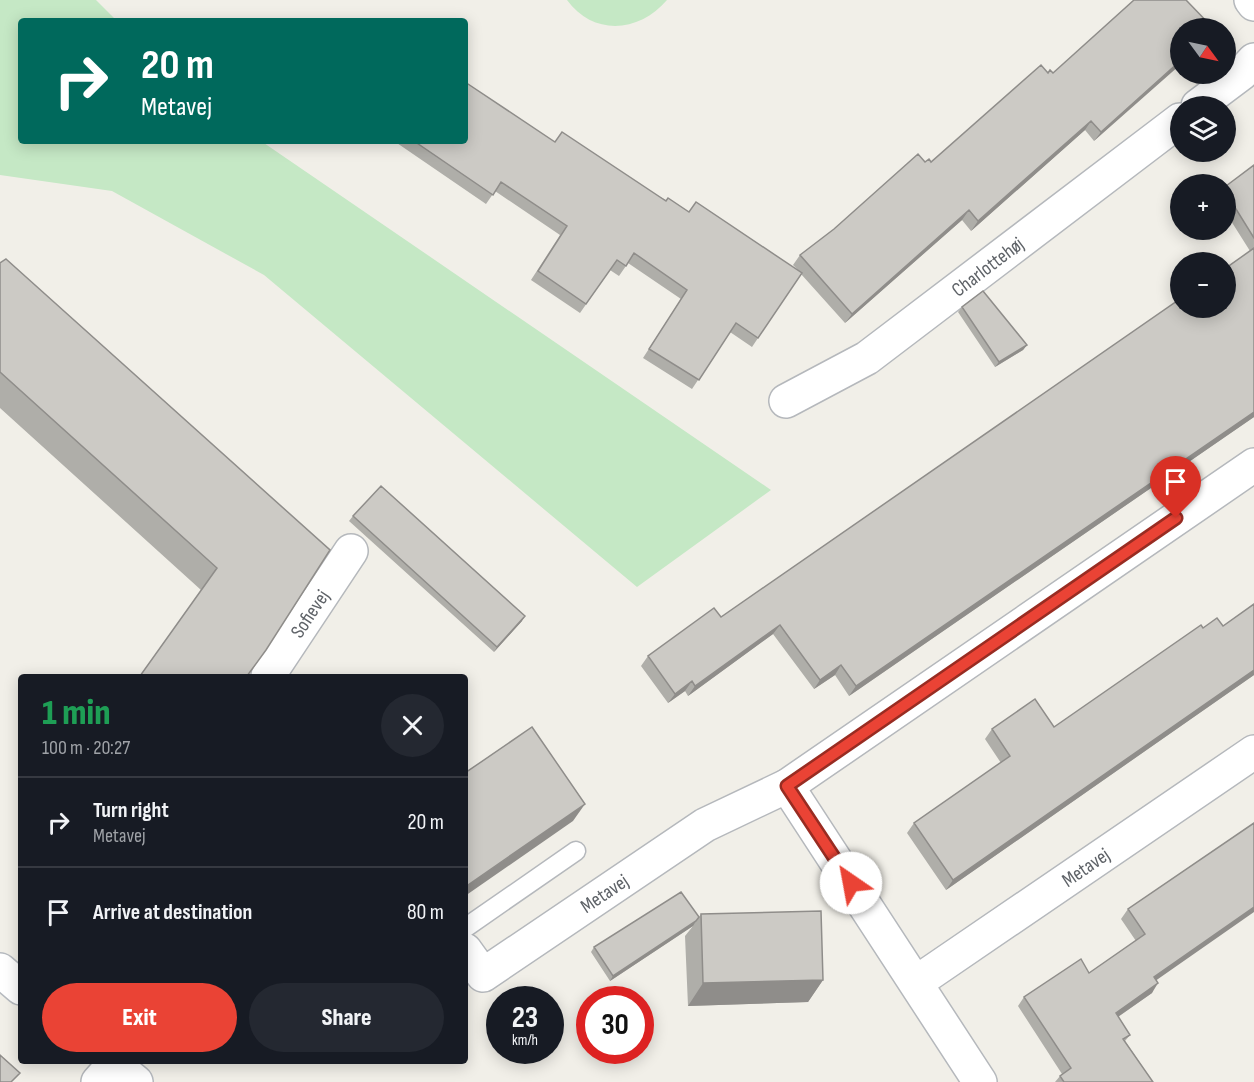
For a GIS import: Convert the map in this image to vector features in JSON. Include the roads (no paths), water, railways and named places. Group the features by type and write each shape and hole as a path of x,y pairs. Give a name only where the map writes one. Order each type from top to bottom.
{"street":[{"path":"1251,0 1254,4"},
{"path":"1211,96 1242,73 1254,60"},
{"name":"Charlottehøj","path":"786,401 867,358 1170,128"},
{"name":"Metavej","path":"468,954 483,975 705,825 787,786 1254,465"},
{"name":"Sofievej","path":"269,674 351,551"},
{"name":"Metavej","path":"917,982 1254,752"},
{"path":"787,786 917,982 980,1082"},
{"path":"0,970 18,985"}],"lane":[{"path":"468,926 576,851"}]}
